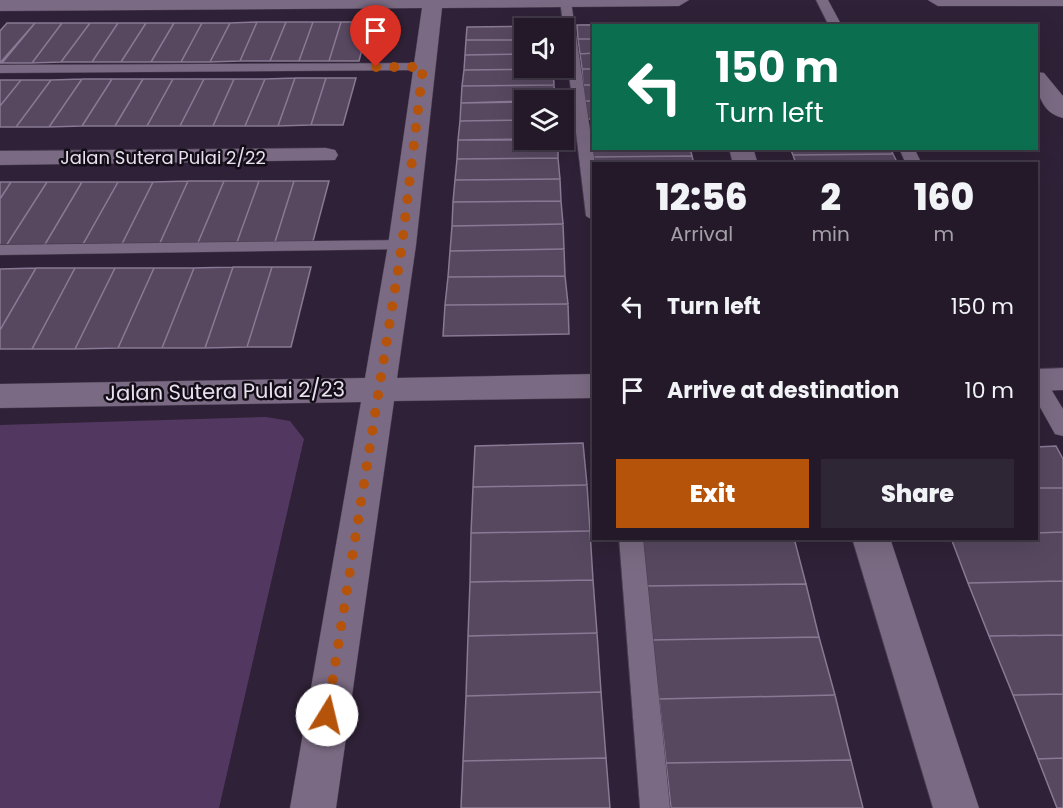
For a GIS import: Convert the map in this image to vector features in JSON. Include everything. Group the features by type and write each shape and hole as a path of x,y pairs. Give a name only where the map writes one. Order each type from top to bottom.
{"street":[{"path":"0,5 678,0"},
{"path":"938,0 1063,0"},
{"path":"313,808 377,389 402,245 433,2"},
{"path":"1038,80 1063,111"},
{"name":"Jalan Sutera Pulai 2/22","path":"0,158 327,155"},
{"path":"1038,380 1063,379"},
{"name":"Jalan Sutera Pulai 2/23","path":"0,396 592,386"},
{"path":"872,540 956,808"}],"lane":[{"path":"822,0 835,24"},
{"path":"565,1 592,201"},
{"path":"0,69 423,67"},
{"path":"0,250 402,245"},
{"path":"1038,384 1063,428"},
{"path":"631,540 655,808"}],"shaded area":[{"path":"266,417 290,421 304,439 219,808 0,808 0,425"}],"building":[{"path":"257,22 286,22 270,61 240,61"},
{"path":"257,22 240,61 210,62 230,23"},
{"path":"286,22 313,22 299,61 270,61"},
{"path":"313,22 341,22 329,61 299,61"},
{"path":"341,22 369,22 359,61 329,61"},
{"path":"7,23 35,23 0,63 0,31"},
{"path":"35,23 62,23 32,63 2,63"},
{"path":"62,23 90,23 61,62 32,63"},
{"path":"90,23 118,23 92,62 61,62"},
{"path":"118,23 146,23 121,62 92,62"},
{"path":"146,23 174,23 151,62 121,62"},
{"path":"174,23 202,23 181,62 151,62"},
{"path":"202,23 230,23 210,62 181,62"},
{"path":"824,23 824,24 742,24"},
{"path":"577,25 592,25 592,39 578,39"},
{"path":"514,26 514,40 466,40 467,27"},
{"path":"578,39 592,39 592,53 580,54"},
{"path":"466,40 514,40 514,54 465,55"},
{"path":"592,53 592,69 582,69 580,54"},
{"path":"514,54 514,69 464,70 465,55"},
{"path":"514,69 514,78 554,78 554,85 462,86 464,70"},
{"path":"582,69 592,69 592,85 583,85"},
{"path":"295,78 326,78 311,125 278,126"},
{"path":"295,78 278,126 245,126 265,79"},
{"path":"326,78 356,78 343,125 311,125"},
{"path":"82,79 49,127 16,127 51,80"},
{"path":"82,79 112,79 82,126 49,127"},
{"path":"112,79 143,79 115,126 82,126"},
{"path":"143,79 173,79 147,126 115,126"},
{"path":"173,79 204,79 180,126 147,126"},
{"path":"204,79 234,79 213,126 180,126"},
{"path":"234,79 265,79 245,126 213,126"},
{"path":"0,80 21,80 0,106"},
{"path":"21,80 51,80 16,127 0,127 0,106"},
{"path":"554,85 554,90 514,90 514,101 461,103 462,86"},
{"path":"583,85 592,85 592,101 585,101"},
{"path":"585,101 592,101 592,119 587,119"},
{"path":"514,102 514,120 460,121 461,103"},
{"path":"514,120 514,139 458,140 460,121"},
{"path":"589,138 592,138 592,150 690,150 692,156 591,157"},
{"path":"458,140 514,140 514,150 558,150 558,158 457,159"},
{"path":"791,150 891,150 893,154 793,155"},
{"path":"893,154 897,162 795,162 793,155"},
{"path":"692,156 694,162 593,162 591,157"},
{"path":"558,158 560,179 455,180 457,159"},
{"path":"560,179 561,201 453,202 455,180"},
{"path":"188,181 224,181 197,245 159,245"},
{"path":"188,181 159,245 121,246 153,182"},
{"path":"224,181 259,181 236,245 197,245"},
{"path":"259,181 294,181 274,245 236,245"},
{"path":"294,181 329,181 312,245 274,245"},
{"path":"0,182 11,182 0,199"},
{"path":"11,182 47,182 6,246 0,247 0,199"},
{"path":"47,182 82,182 44,246 6,246"},
{"path":"82,182 118,182 82,246 44,246"},
{"path":"118,182 153,182 121,246 82,246"},
{"path":"561,201 563,224 452,226 453,202"},
{"path":"563,224 564,249 450,251 452,226"},
{"path":"564,249 565,276 448,277 450,251"},
{"path":"233,267 272,267 247,347 205,348"},
{"path":"233,267 205,348 162,348 194,268"},
{"path":"272,267 311,267 291,347 247,347"},
{"path":"36,268 0,330 0,269"},
{"path":"36,268 75,268 32,349 0,349 0,330"},
{"path":"75,268 115,268 75,349 32,349"},
{"path":"115,268 154,268 118,348 75,349"},
{"path":"154,268 194,268 162,348 118,348"},
{"path":"565,276 568,304 445,305 448,277"},
{"path":"568,304 569,334 443,336 445,305"},
{"path":"583,443 587,485 473,487 475,446"},
{"path":"1056,446 1063,459 1063,488 1038,488 1038,447"},
{"path":"587,485 590,531 471,533 473,487"},
{"path":"1038,488 1063,488 1063,532 1038,533"},
{"path":"590,531 593,580 470,582 471,533"},
{"path":"1063,532 1063,581 968,583 952,540 1038,540 1038,533"},
{"path":"640,540 795,540 806,584 645,586"},
{"path":"593,580 597,633 468,636 470,582"},
{"path":"1063,581 1063,635 989,636 968,583"},
{"path":"806,584 819,637 651,640 645,586"},
{"path":"597,633 601,692 466,696 468,636"},
{"path":"1063,635 1063,694 1013,695 989,636"},
{"path":"819,637 835,695 659,699 651,640"},
{"path":"601,692 606,758 463,761 466,696"},
{"path":"1063,694 1063,758 1038,759 1013,695"},
{"path":"835,695 851,760 666,763 659,699"},
{"path":"606,758 610,808 461,808 463,761"},
{"path":"1063,758 1063,808 1057,808 1038,759"},
{"path":"851,760 863,808 671,808 666,763"}],"route":[{"path":"327,715 377,389 402,245 423,67 376,67"}]}
